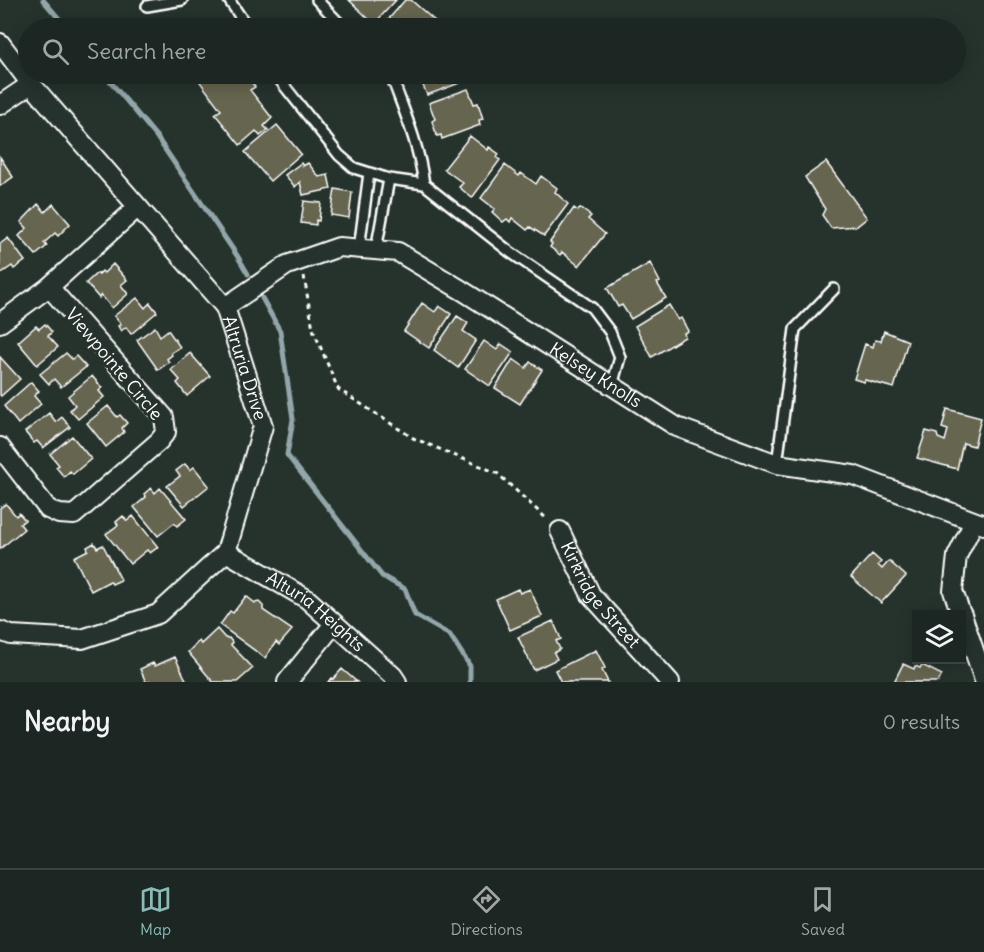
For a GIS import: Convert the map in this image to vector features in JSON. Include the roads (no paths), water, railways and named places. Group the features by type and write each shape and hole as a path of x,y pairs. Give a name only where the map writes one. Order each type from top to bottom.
{"street":[{"name":"Altruria Drive","path":"0,43 18,67"},
{"name":"Altruria Drive","path":"31,84 225,307 263,426 226,552"},
{"path":"0,105 31,84"},
{"path":"0,323 49,287 138,207"},
{"name":"Kelsey Knolls","path":"225,307 287,265 339,247 398,252 677,427 777,464 853,475 979,523"},
{"name":"Viewpointe Circle","path":"0,447 48,509 59,514 74,515 159,441 166,432 164,417 49,287"},
{"path":"959,610 953,591 957,556 979,523"},
{"name":"Kirkridge Street","path":"560,531 591,595 670,682"},
{"path":"0,631 11,635 82,639 158,614 226,552"},
{"name":"Alturia Heights","path":"226,552 307,599 397,682"},
{"path":"287,682 334,624"},
{"path":"966,629 984,680"}],"lane":[{"path":"147,6 182,0"},
{"path":"229,0 241,18"},
{"path":"317,0 334,18"},
{"path":"283,84 339,155 354,168 389,179 424,184 510,252 592,308 610,332 620,357 612,386"},
{"path":"394,84 411,126 421,162 424,184"},
{"path":"367,249 369,173"},
{"path":"367,249 389,179"},
{"path":"777,464 795,329 834,289"}],"waterway":[{"path":"43,0 58,18"},
{"path":"112,84 156,136 248,274"},
{"path":"262,298 280,331 293,419 287,455 382,576 405,589 415,615 450,635 470,666 470,682"}]}
